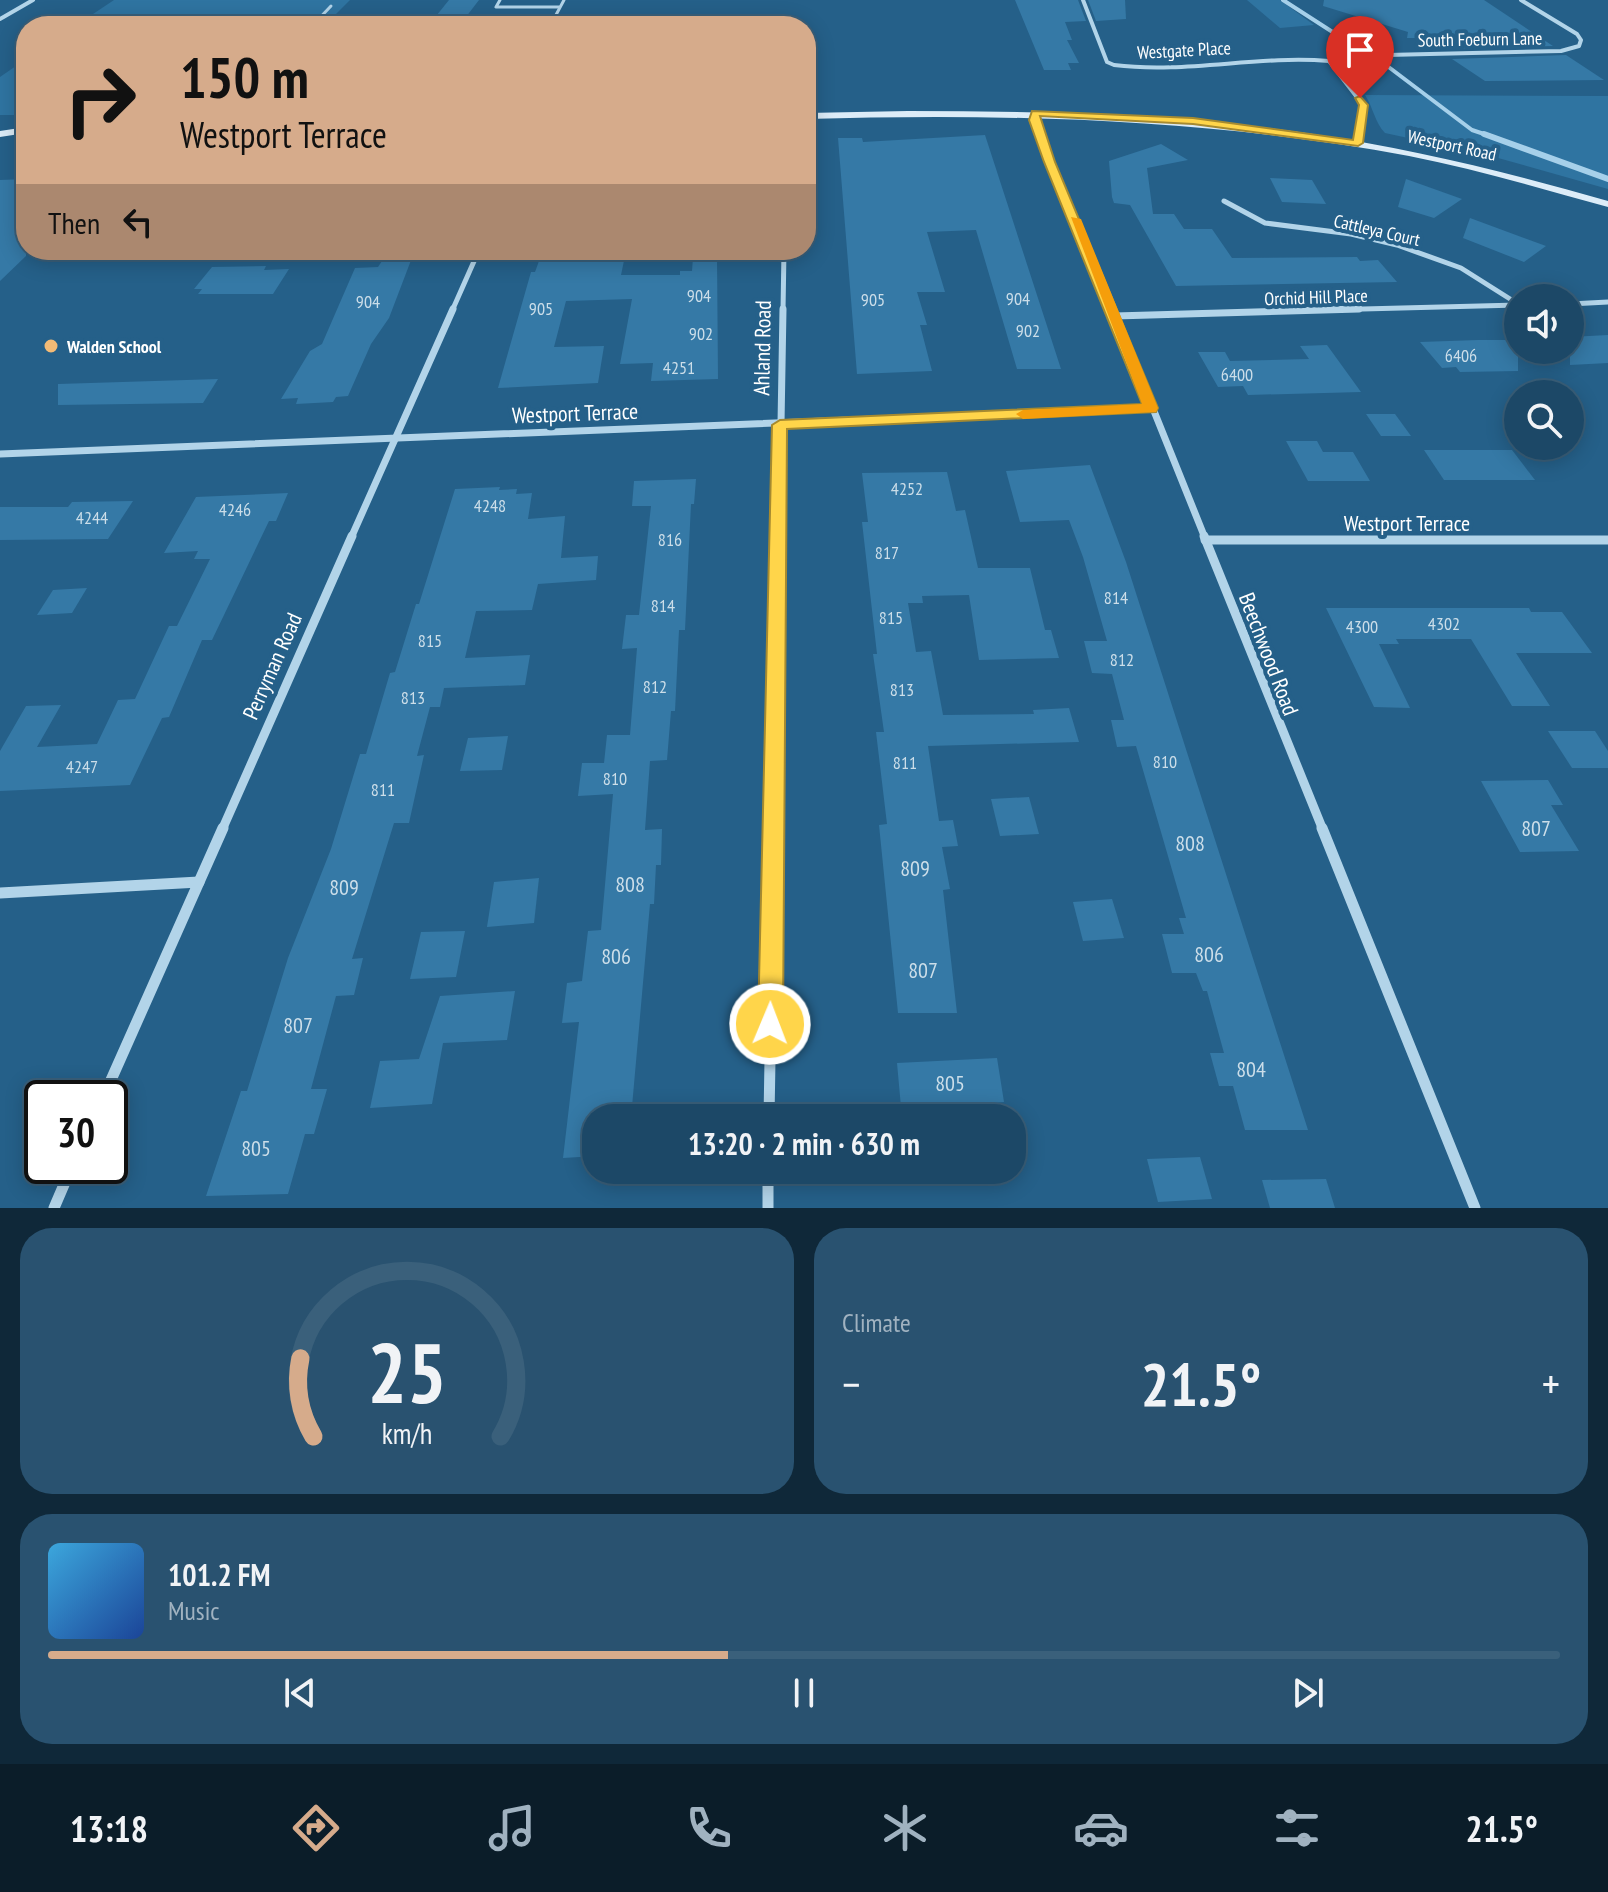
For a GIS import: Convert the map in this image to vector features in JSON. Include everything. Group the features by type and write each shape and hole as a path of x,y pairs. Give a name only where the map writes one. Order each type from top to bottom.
{"main road":[{"name":"Westport Road","path":"816,116 1036,113 1193,121 1358,143 1498,172 1608,204"}],"street":[{"path":"0,19 33,0"},
{"name":"Westgate Place","path":"1083,0 1094,36 1107,62 1114,65 1213,64 1275,58 1329,61"},
{"name":"South Foeburn Lane","path":"1329,61 1352,56 1561,51 1581,42 1577,34 1521,0"},
{"path":"1329,61 1363,105 1358,143"},
{"name":"Beechwood Road","path":"1036,113 1034,120 1050,162 1475,1208"},
{"name":"Cattleya Court","path":"1224,201 1265,223 1351,234 1397,245 1461,268 1504,295"},
{"name":"Perryman Road","path":"111,1080 475,260"},
{"name":"Ahland Road","path":"769,1104 784,260"},
{"path":"1584,303 1608,302"},
{"name":"Orchid Hill Place","path":"1115,316 1504,304"},
{"name":"Westport Terrace","path":"0,454 1151,408"},
{"name":"Westport Terrace","path":"1205,540 1608,540"},
{"path":"0,893 199,882"},
{"path":"54,1208 64,1184"},
{"path":"768,1184 768,1208"}],"lane":[{"path":"500,0 496,7 559,7"},
{"path":"555,16 564,0"},
{"path":"322,16 331,6"}],"shaded area":[{"path":"114,0 350,0 334,16 90,16"},
{"path":"1247,0 1280,0 1314,25 1280,28"},
{"path":"16,66 16,115 0,115 0,77"},
{"path":"1365,95 1608,96 1608,189 1491,156 1385,133"}],"building":[{"path":"449,0 479,0 467,16 436,16"},
{"path":"1015,0 1078,0 1086,21 1065,22 1072,40 1067,40 1079,63 1068,63 1071,70 1044,70"},
{"path":"1088,0 1125,0 1126,19 1096,21"},
{"path":"1324,0 1484,0 1553,46 1438,49 1422,38 1407,38 1408,32 1323,6"},
{"path":"1566,55 1604,80 1485,81 1452,59"},
{"path":"985,135 1061,369 1017,369 976,230 927,232 945,292 917,292 927,325 920,325 932,371 857,374 838,138 862,138 863,142"},
{"path":"1161,144 1188,160 1147,168 1153,214 1174,214 1184,229 1212,229 1232,258 1357,257 1360,261 1378,260 1397,282 1176,286 1130,205 1114,203 1112,197 1109,161"},
{"path":"1270,178 1312,180 1326,204 1282,202"},
{"path":"16,179 16,260 22,260 0,281 0,180"},
{"path":"1406,179 1462,199 1434,218 1398,207"},
{"path":"1470,218 1546,246 1524,262 1463,238"},
{"path":"383,260 411,260 389,318 371,344 348,396 336,397 333,402 296,404 298,398 281,399 310,351 322,344 355,268 378,267"},
{"path":"539,260 624,260 621,275 680,275 680,271 692,271 693,260 717,260 718,379 651,381 653,363 620,364 632,299 566,301 554,347 604,346 598,383 498,388 531,272 535,272"},
{"path":"266,266 264,270 289,269 273,294 198,294 202,289 194,289 212,267"},
{"path":"1608,335 1608,363 1570,365 1584,364 1584,336"},
{"path":"1504,340 1504,364 1518,364 1518,371 1460,372 1456,367 1442,368 1420,342"},
{"path":"1327,345 1361,392 1248,395 1243,386 1218,387 1198,352 1225,352 1230,361 1309,359 1300,346"},
{"path":"218,379 203,403 58,405 58,384"},
{"path":"1366,414 1395,414 1411,436 1381,436"},
{"path":"1286,441 1317,441 1323,452 1353,452 1370,481 1308,481"},
{"path":"1424,450 1504,450 1504,460 1520,460 1535,480 1444,480"},
{"path":"1090,465 1126,562 1308,1130 1245,1130 1233,1086 1219,1086 1210,1053 1224,1053 1207,991 1203,991 1196,973 1172,973 1162,934 1184,934 1179,918 1186,918 1136,746 1117,747 1111,720 1124,720 1112,674 1092,673 1084,641 1107,641 1083,557 1069,520 1020,522 1006,471"},
{"path":"947,472 956,511 965,510 978,568 1030,568 1045,630 1051,630 1059,658 979,660 969,595 922,596 923,603 908,603 916,652 931,651 943,715 1034,714 1033,710 1069,708 1079,742 928,746 939,821 953,820 958,846 942,847 950,889 943,890 957,1013 898,1013 879,825 887,824 876,732 884,732 873,654 877,654 862,522 868,522 862,473"},
{"path":"696,479 694,504 691,504 685,630 679,630 675,711 671,711 667,760 650,761 645,830 662,829 661,865 656,865 654,904 650,904 632,1104 582,1104 582,1157 563,1158 579,1022 562,1023 567,983 582,981 588,931 601,930 613,794 578,796 582,763 604,763 607,735 630,735 637,648 622,649 626,615 639,615 651,506 632,506 634,481"},
{"path":"500,487 499,490 517,489 516,494 532,493 528,519 565,516 561,558 598,556 596,580 538,584 532,610 476,611 465,658 530,655 525,685 444,688 440,707 430,707 417,756 424,755 409,823 394,823 352,959 363,958 354,995 336,996 311,1089 327,1089 314,1134 305,1134 288,1194 206,1196 241,1091 247,1091 288,958 331,849 360,754 366,754 390,673 395,672 416,604 419,604 455,489"},
{"path":"288,493 276,521 269,521 212,640 202,640 169,717 162,718 130,785 0,791 0,751 26,706 61,705 37,747 97,744 118,700 135,699 169,626 177,626 210,559 194,559 198,551 164,553 196,497"},
{"path":"133,501 108,539 0,540 0,507 68,507 72,502"},
{"path":"87,588 72,613 37,615 53,590"},
{"path":"1326,608 1529,608 1531,612 1562,612 1592,653 1516,653 1550,706 1512,706 1471,639 1396,639 1399,644 1379,644 1410,708 1374,707"},
{"path":"1548,731 1595,731 1608,751 1608,768 1572,768"},
{"path":"508,736 502,770 460,771 468,738"},
{"path":"1548,780 1563,805 1551,805 1579,851 1520,852 1481,781"},
{"path":"1029,797 1039,834 1000,836 991,799"},
{"path":"539,878 534,923 487,927 494,882"},
{"path":"1112,899 1124,938 1083,941 1073,902"},
{"path":"465,931 456,977 410,979 421,932"},
{"path":"515,991 507,1040 443,1043 432,1104 370,1108 380,1061 419,1059 440,996"},
{"path":"997,1058 1004,1102 901,1104 897,1063"},
{"path":"1200,1157 1212,1199 1158,1202 1147,1159"},
{"path":"1326,1179 1335,1208 1270,1208 1262,1180"}],"waterway":[{"path":"1283,0 1362,51"},
{"path":"1378,59 1472,130 1484,134"},
{"path":"1484,134 1490,136"},
{"path":"1484,134 1608,179"}],"slow traffic":[{"path":"1023,414 1151,408 1075,219"}],"place":[{"name":"Walden School","path":"51,346"}],"route":[{"path":"770,1024 780,425 1151,408 1090,252 1050,162 1034,120 1036,113 1193,121 1358,143 1363,105 1360,98"}]}
